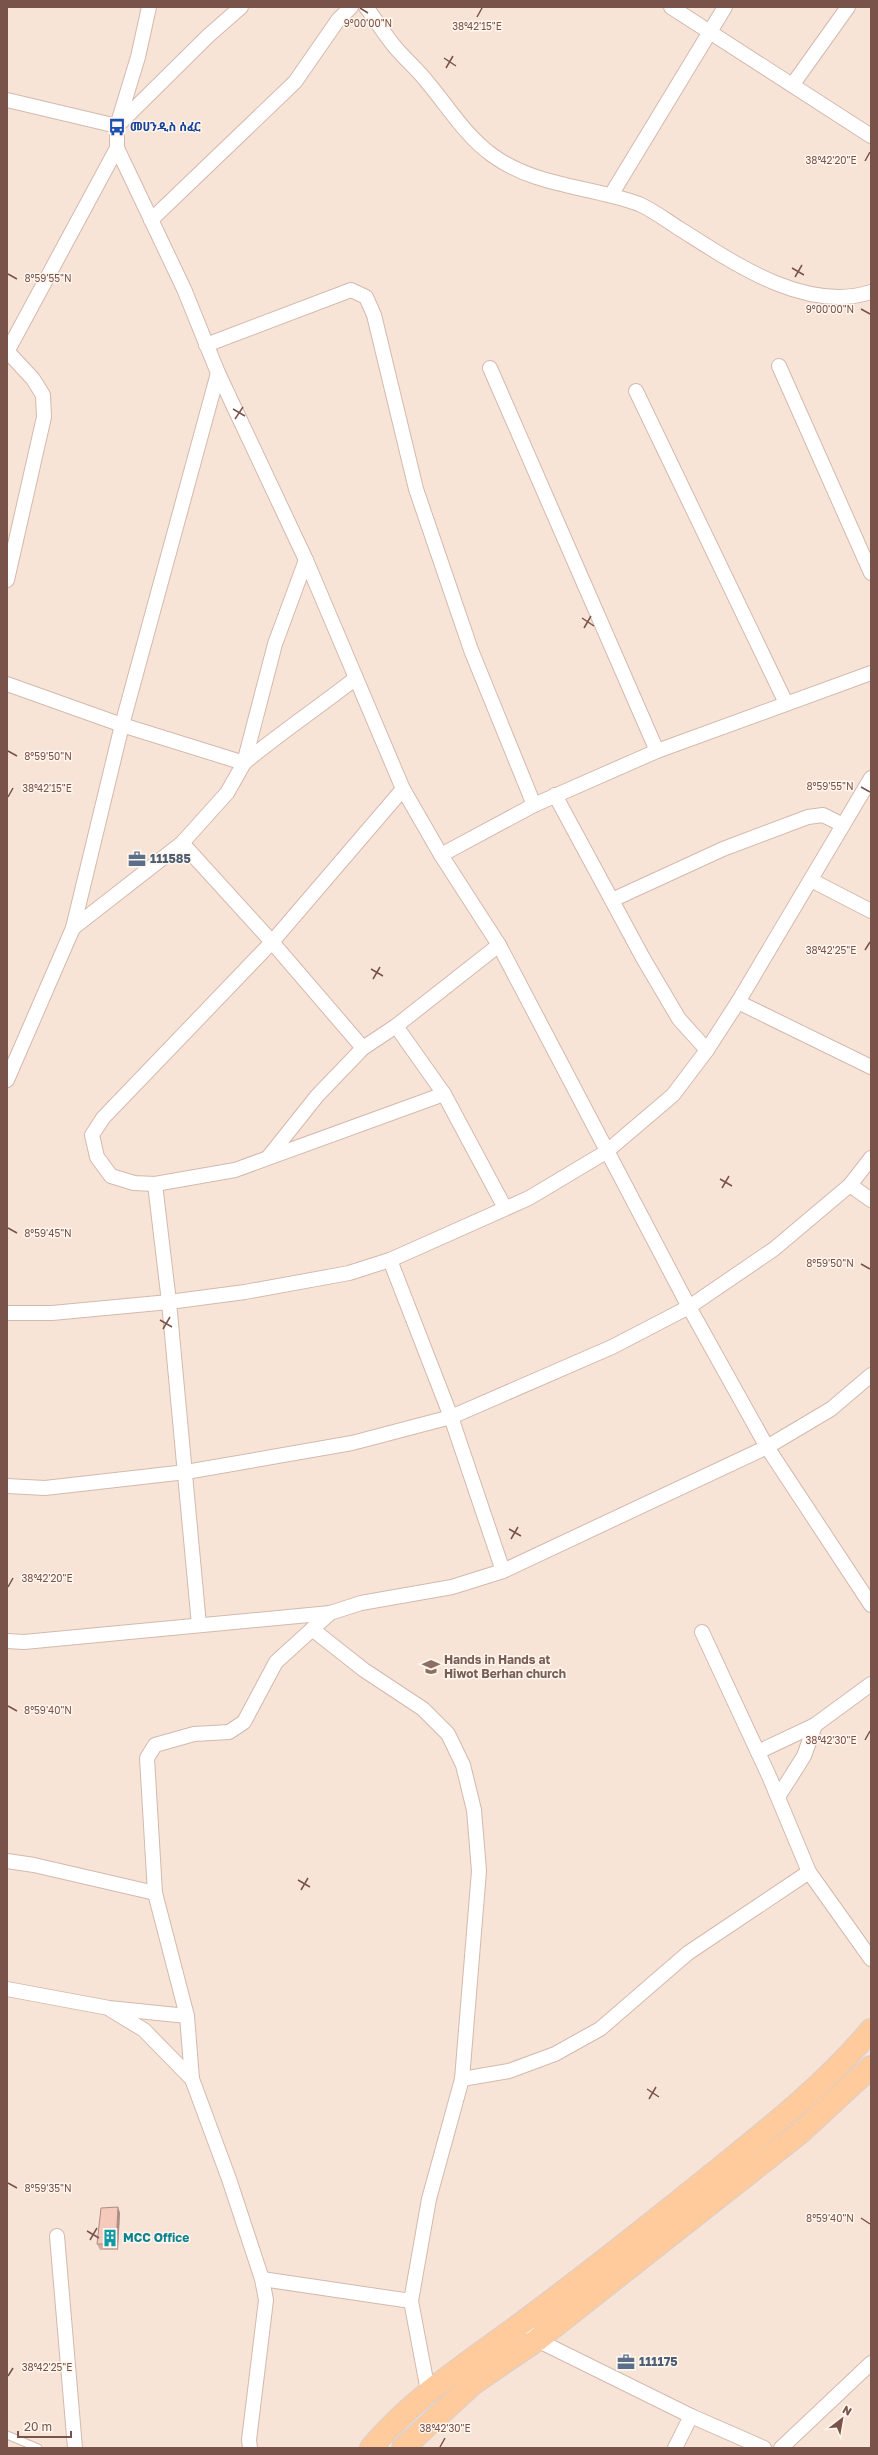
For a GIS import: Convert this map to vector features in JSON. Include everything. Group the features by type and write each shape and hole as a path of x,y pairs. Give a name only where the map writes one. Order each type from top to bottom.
{"main road":[{"path":"371,2448 388,2428 428,2391 523,2322 662,2215 794,2108 871,2030"},
{"path":"403,2448 474,2383 537,2340 801,2132 871,2067"}],"street":[{"path":"149,7 138,57 117,126 117,148 151,220 218,373 306,560 403,789 441,855 499,946 606,1152 689,1307 767,1447 871,1605"},
{"path":"117,126 208,36 241,7"},
{"path":"151,220 295,82 338,20 351,7"},
{"path":"366,7 394,46 428,82 462,129 492,156 527,175 581,190 611,195 641,205 766,280 820,297 853,298 871,292"},
{"path":"671,7 793,84 871,136"},
{"path":"611,195 709,31 725,7"},
{"path":"793,84 848,7"},
{"path":"7,100 117,126"},
{"path":"7,580 44,417 43,395 33,379 7,351 117,148"},
{"path":"206,345 351,290 366,297 374,315 416,489 471,650 534,805"},
{"path":"779,366 871,573"},
{"path":"490,368 657,751"},
{"path":"7,1080 73,928 122,725 218,373"},
{"path":"636,391 786,703"},
{"path":"73,928 182,843 227,793 244,764 275,644 306,560"},
{"path":"441,855 534,805 657,751 871,673"},
{"path":"244,764 271,740 310,715 356,678"},
{"path":"7,684 122,725 244,764"},
{"path":"7,1313 52,1313 169,1302 245,1292 349,1273 390,1260 529,1198 606,1152 673,1095 707,1050 738,1002 871,778"},
{"path":"403,789 272,942 103,1118 92,1136 97,1157 111,1176 134,1183 155,1184 235,1170 270,1155 444,1094"},
{"path":"555,795 679,1019 707,1050"},
{"path":"612,900 724,849 808,817 823,815 843,825"},
{"path":"182,843 272,942 363,1048"},
{"path":"811,880 871,911"},
{"path":"270,1155 317,1096 363,1048 396,1026 499,946"},
{"path":"738,1002 871,1067"},
{"path":"396,1026 444,1094 506,1208"},
{"path":"7,1486 45,1488 186,1472 352,1443 451,1417 612,1346 689,1307 774,1248 850,1185 871,1158"},
{"path":"155,1184 169,1302 186,1472 199,1625"},
{"path":"850,1185 871,1200"},
{"path":"390,1260 451,1417 503,1571"},
{"path":"7,1641 24,1642 330,1612 361,1603 452,1587 503,1571 767,1447 830,1409 871,1375"},
{"path":"250,2448 249,2440 266,2300 262,2279 229,2179 192,2079 186,2016 155,1893 147,1758 155,1745 194,1734 229,1732 244,1722 276,1662 330,1612"},
{"path":"312,1629 364,1670 423,1709 448,1734 463,1765 474,1810 480,1871 462,2079 429,2199 411,2301 428,2391"},
{"path":"702,1632 758,1752 809,1872 871,1959"},
{"path":"758,1752 815,1725 871,1684"},
{"path":"778,1798 804,1756 815,1725"},
{"path":"7,1861 34,1865 155,1893"},
{"path":"462,2079 509,2071 548,2057 600,2029 688,1953 809,1872"},
{"path":"7,1989 109,2008 186,2016"},
{"path":"109,2008 144,2030 192,2079"},
{"path":"57,2236 75,2448"},
{"path":"262,2279 411,2301"},
{"path":"523,2322 537,2340 691,2416 764,2448"},
{"path":"780,2448 871,2363"},
{"path":"675,2448 691,2416"}],"lane":[{"path":"7,2435 38,2448"}],"shaded area":[{"path":"7,7 871,7 871,2448 7,2448"}],"building":[{"path":"118,2207 116,2244 97,2244 101,2208"}],"place":[{"name":"መሀንዲስ ሰፈር","path":"117,127"},
{"name":"111585","path":"137,859"},
{"name":"Hands in Hands at Hiwot Berhan church","path":"431,1667"},
{"name":"MCC Office","path":"110,2238"},
{"name":"111175","path":"626,2362"}]}
